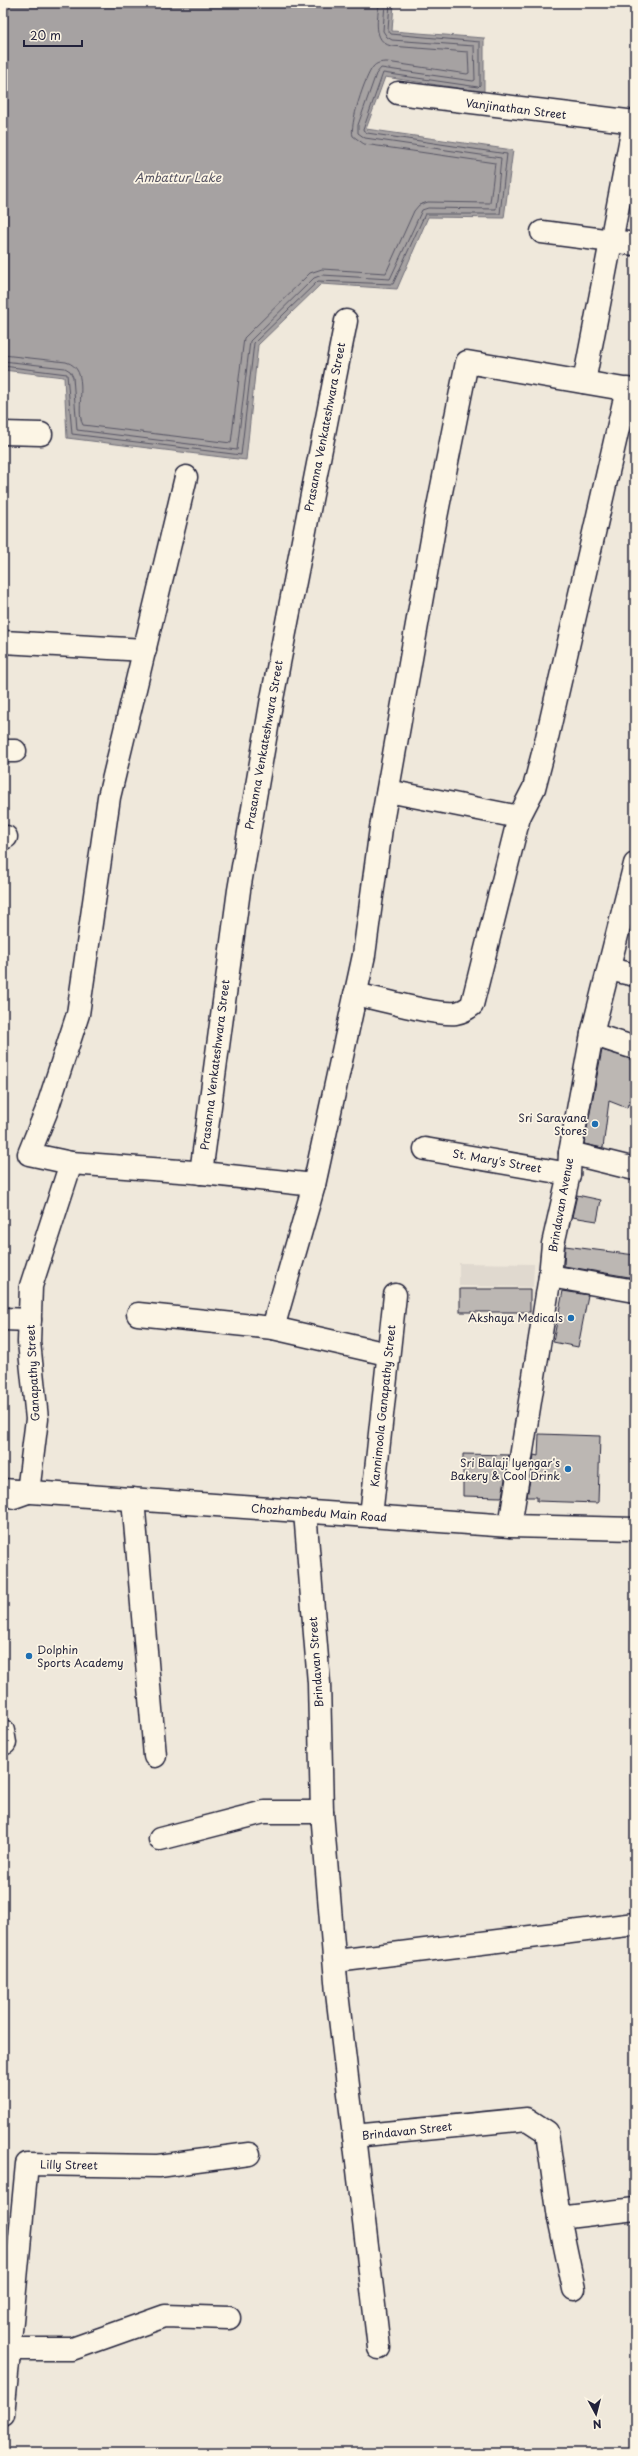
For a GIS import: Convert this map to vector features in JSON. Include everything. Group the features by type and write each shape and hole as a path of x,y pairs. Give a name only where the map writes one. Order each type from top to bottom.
{"street":[{"name":"Vanjinathan Street","path":"398,93 634,122"},
{"path":"584,382 634,122"},
{"path":"542,232 635,244"},
{"name":"Prasanna Venkateshwara Street","path":"201,1173 237,897 275,682 346,321"},
{"path":"273,1328 314,1185 355,994 364,956 388,791 436,517 467,362 631,390 546,742 534,788 519,817 472,1005 464,1011 456,1013 355,994"},
{"path":"3,433 41,434"},
{"path":"186,477 109,797 78,1014 46,1112 29,1154 71,1163 201,1173 314,1185"},
{"path":"3,642 145,650"},
{"path":"388,791 519,817"},
{"name":"Brindavan Avenue","path":"510,1526 550,1276 553,1244 592,1034 635,864"},
{"path":"609,969 635,975"},
{"path":"592,1034 635,1048"},
{"name":"St. Mary's Street","path":"425,1149 569,1164 635,1169"},
{"name":"Ganapathy Street","path":"28,1492 37,1419 29,1342 31,1286 71,1163"},
{"path":"550,1276 635,1291"},
{"name":"Kannimoola Ganapathy Street","path":"371,1516 387,1354 395,1295"},
{"path":"138,1314 273,1328 387,1354"},
{"path":"3,1319 30,1320"},
{"name":"Chozhambedu Main Road","path":"3,1490 510,1526 635,1529"},
{"path":"3,1501 28,1492"},
{"path":"133,1499 155,1756"},
{"name":"Brindavan Street","path":"305,1512 319,1683 322,1812 336,1961 337,1993 354,2136 527,2119 547,2132 559,2218 574,2289"},
{"path":"160,1838 264,1812 322,1812"},
{"path":"336,1961 635,1924"},
{"path":"354,2136 379,2348"},
{"name":"Lilly Street","path":"3,2416 27,2164 159,2166 249,2154"},
{"path":"559,2218 635,2209"},
{"path":"10,2349 72,2349 165,2316 229,2318"}],"shaded area":[{"path":"459,1263 534,1264 533,1287 459,1286"}],"water":[{"name":"Ambattur Lake","path":"3,3 394,3 392,31 484,38 484,92 385,77 366,129 513,150 504,218 428,217 397,289 321,284 258,345 246,460 67,438 64,377 3,370"}],"building":[{"path":"602,1050 635,1060 635,1106 628,1104 627,1108 609,1101 603,1148 584,1144"},
{"path":"577,1195 601,1200 597,1221 572,1217"},
{"path":"565,1246 635,1255 635,1278 564,1266"},
{"path":"460,1289 530,1289 530,1312 460,1312"},
{"name":"Akshaya Medicals","path":"563,1291 588,1295 578,1347 553,1342"},
{"name":"Sri Balaji Iyengar's Bakery & Cool Drink","path":"539,1434 600,1436 598,1503 537,1501 537,1497 527,1497 534,1455 538,1456"},
{"path":"463,1454 509,1455 502,1497 463,1496"}],"place":[{"name":"Sri Saravana Stores","path":"595,1124"},
{"name":"Akshaya Medicals","path":"571,1318"},
{"name":"Sri Balaji Iyengar's Bakery & Cool Drink","path":"568,1469"},
{"name":"Dolphin Sports Academy","path":"29,1656"}]}
